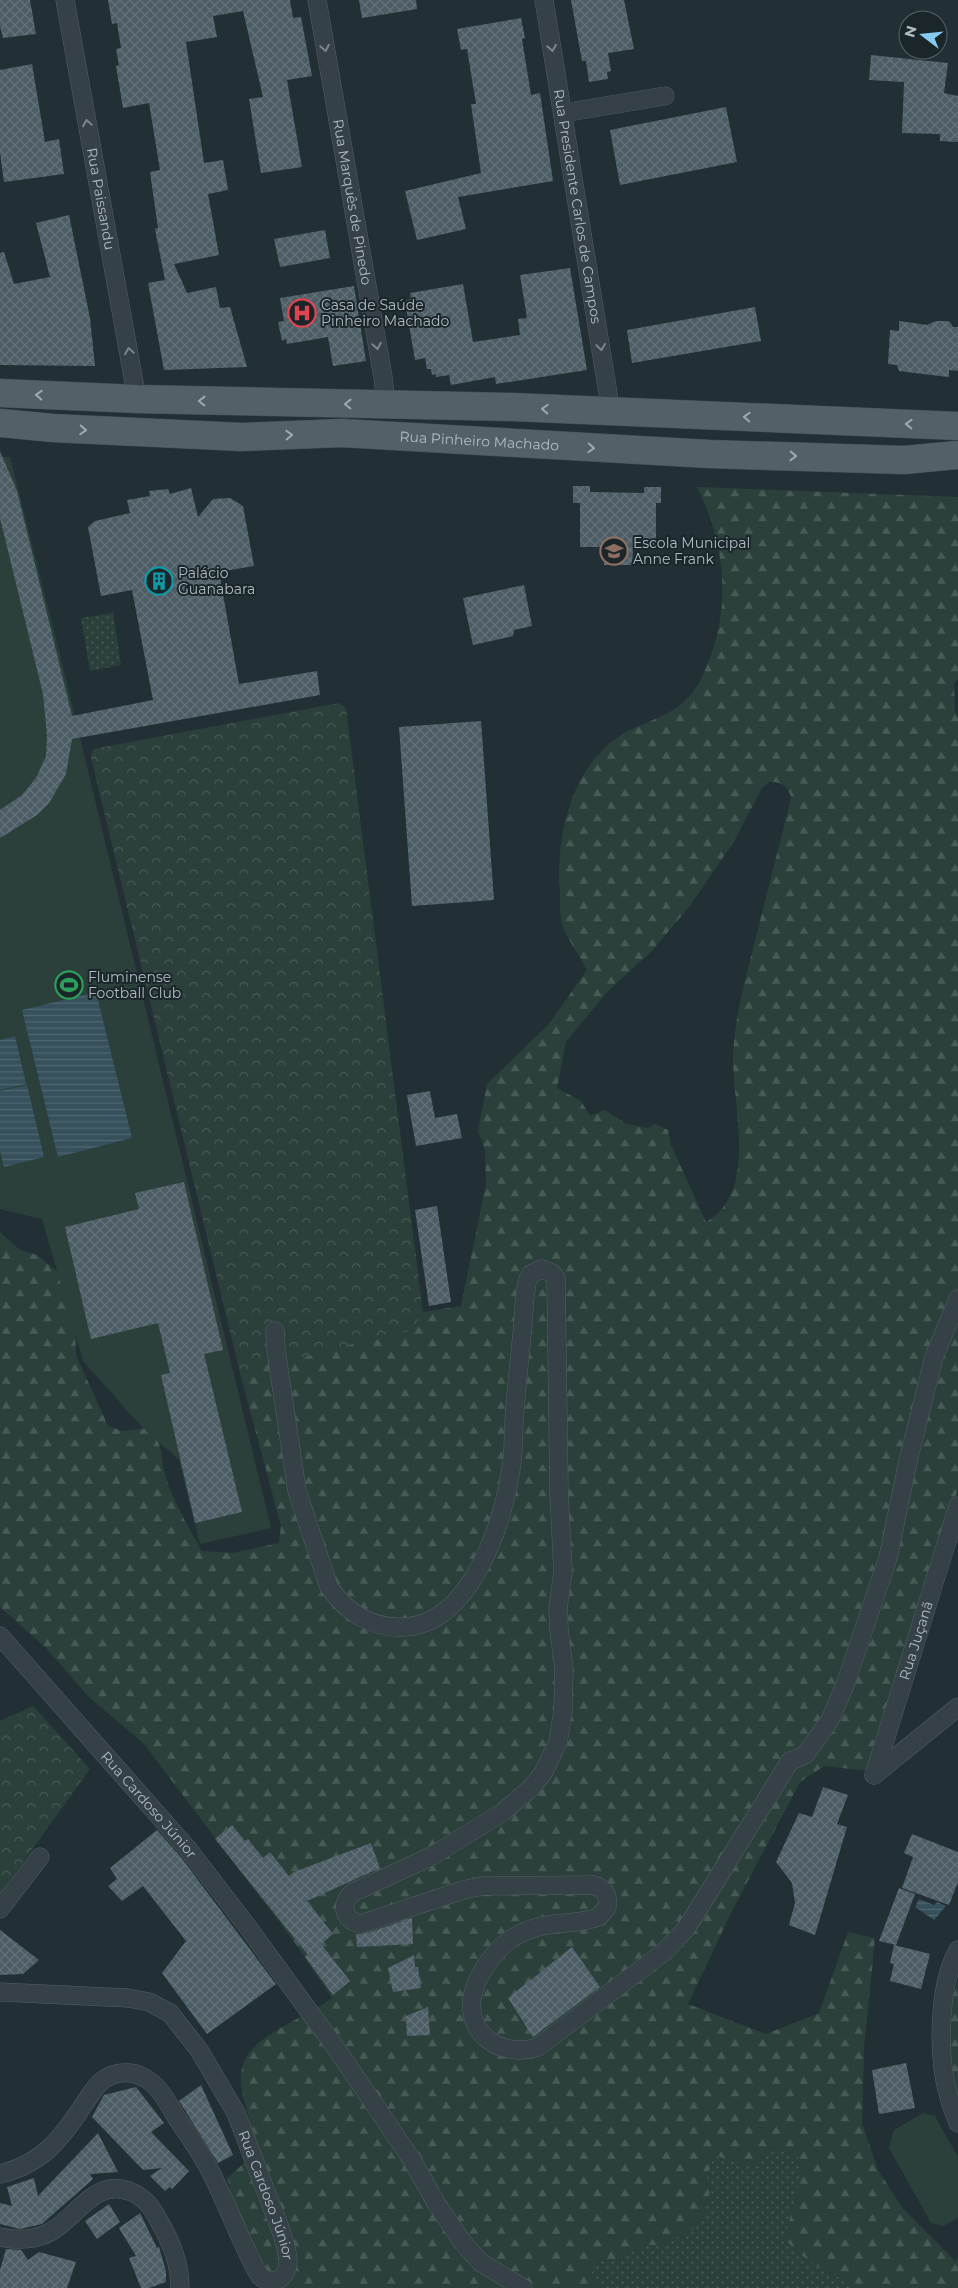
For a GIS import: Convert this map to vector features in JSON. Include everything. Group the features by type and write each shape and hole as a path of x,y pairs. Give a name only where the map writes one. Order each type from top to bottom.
{"main road":[{"path":"0,393 137,399 610,412 958,426"},
{"name":"Rua Pinheiro Machado","path":"0,423 53,428 241,437 342,433 719,454 904,460 958,455"}],"street":[{"name":"Rua Paissandu","path":"65,0 137,399"},
{"name":"Rua Marquês de Pinedo","path":"317,0 386,405"},
{"name":"Rua Presidente Carlos de Campos","path":"544,0 610,412"},
{"path":"563,113 664,96"},
{"path":"275,1331 296,1491 329,1587 336,1598 356,1616 381,1626 408,1627 434,1619 455,1603 473,1577 488,1547 505,1500 512,1467 526,1285 531,1274 536,1270 547,1270 556,1278 559,1493 563,1572 559,1623 564,1669 564,1711 558,1742 543,1774 518,1801 432,1856 354,1892 346,1900 345,1905 345,1911 351,1920 361,1924 463,1890 482,1886 594,1885 604,1891 607,1895 607,1907 599,1917 532,1928 506,1943 484,1968 474,1989 472,2000 475,2020 486,2038 506,2049 517,2051 538,2047 675,1941 694,1916 790,1761 805,1755 830,1720 888,1558 929,1376 944,1330 958,1299"},
{"name":"Rua Juçanã","path":"958,1506 874,1775 958,1706"},
{"name":"Rua Cardoso Júnior","path":"0,1636 188,1849 257,1939 338,2051 412,2160 436,2203 462,2240 480,2262 523,2288"},
{"path":"0,1909 40,1857"},
{"path":"958,1950 946,1979 940,2044 948,2096 958,2123"},
{"name":"Rua Cardoso Júnior","path":"0,1992 128,1998 148,2002 170,2013 199,2050 236,2113 281,2231 286,2247 287,2266 281,2278 274,2282 267,2281 259,2275 202,2156 162,2094 150,2080 133,2073 117,2073 104,2078 66,2132 47,2151 25,2166 0,2174"},
{"path":"0,2237 17,2239 44,2235 62,2224 100,2192 114,2187 124,2189 142,2198 153,2209 176,2255 179,2266 180,2288"}],"green space":[{"name":"Fluminense Football Club","path":"0,457 10,457 60,655 271,1528 200,1544 179,1460 139,1424 83,1361 42,1219 0,1209"},
{"path":"697,487 958,497 958,679 954,683 955,711 958,718 958,1489 869,1771 824,1766 800,1782 731,1913 688,2004 766,2034 819,2013 848,1932 875,1938 864,2049 862,2123 878,2170 903,2209 955,2261 958,2258 958,2288 853,2288 850,2281 832,2274 807,2259 785,2239 801,2173 798,2157 770,2147 764,2152 760,2162 744,2166 720,2157 715,2152 707,2178 710,2192 703,2217 691,2231 661,2245 645,2245 616,2259 593,2262 592,2276 605,2288 265,2288 265,2271 249,2233 229,2202 230,2187 227,2178 246,2159 251,2143 249,2118 242,2093 242,2068 253,2048 263,2040 332,1998 298,1947 144,1744 88,1696 46,1648 0,1607 0,1230 20,1250 37,1255 60,1274 75,1324 76,1355 108,1426 122,1431 148,1428 157,1439 172,1494 202,1551 232,1553 279,1543 281,1526 240,1373 387,1335 406,1332 417,1324 423,1312 461,1306 486,1184 485,1151 478,1131 487,1084 549,1024 587,970 566,934 561,917 560,850 569,807 577,787 601,751 618,737 672,711 691,695 703,676 716,638 721,616 722,572 714,529","holes":["769,782 784,785 791,798 737,1018 733,1048 739,1150 737,1172 732,1192 722,1209 706,1222 671,1145 668,1130 655,1124 648,1128 627,1124 605,1110 590,1116 581,1101 557,1088 566,1042 608,991 651,952 689,907 733,843 762,788"]},
{"path":"113,613 121,665 90,671 81,618"},
{"path":"339,703 346,708 423,1312 417,1324 406,1332 387,1335 240,1373 91,758 93,749"},
{"path":"33,1706 90,1769 0,1894 0,1721"},
{"path":"958,1981 958,2104 950,2078 949,2008"},
{"path":"923,2113 935,2116 958,2157 958,2218 944,2226 931,2223 889,2148 894,2130"},
{"path":"770,2147 798,2157 801,2173 786,2239 815,2264 832,2274 850,2281 853,2288 605,2288 591,2276 593,2262 616,2259 645,2245 661,2245 691,2231 703,2217 710,2192 707,2178 715,2152 764,2152"}],"water":[{"path":"96,992 132,1138 58,1157 22,1010"},
{"path":"15,1036 26,1084 0,1090 0,1040"},
{"path":"27,1085 44,1157 4,1167 0,1151 0,1091"},
{"path":"919,1899 934,1905 937,1902 946,1906 934,1920 915,1907"}],"building":[{"path":"0,0 30,0 36,34 3,38 0,26"},
{"path":"108,0 290,0 293,18 301,17 312,76 287,80 302,167 261,173 249,99 263,97 243,11 213,16 217,37 186,42 204,163 223,160 228,190 208,194 219,255 174,264 187,293 216,287 220,308 230,307 247,367 164,370 148,283 165,280 155,229 158,228 150,172 160,170 149,103 123,108 116,66 119,65 116,49 121,48 117,23 112,24"},
{"path":"359,0 416,0 417,9 362,18"},
{"path":"571,0 624,0 634,49 608,53 611,71 607,72 608,79 589,82 586,61 582,61"},
{"path":"521,18 525,38 522,39 531,95 540,93 553,181 458,197 466,229 417,240 405,191 481,173 471,104 476,104 467,49 461,50 457,29"},
{"path":"871,55 898,58 898,60 948,63 944,93 958,96 958,142 940,141 940,134 902,133 904,82 869,80"},
{"path":"32,64 45,142 59,139 64,174 4,182 0,153 0,70"},
{"path":"726,107 737,162 620,185 610,130"},
{"path":"69,215 90,318 95,366 0,365 0,253 4,252 14,284 50,277 36,223"},
{"path":"325,230 330,258 280,267 274,239"},
{"path":"570,268 587,370 496,384 495,377 451,385 449,375 436,377 436,374 432,375 431,369 427,369 425,358 415,360 405,301 411,299 410,293 463,284 473,342 520,335 518,319 527,318 520,275"},
{"path":"354,286 366,361 333,366 328,337 287,344 286,339 282,341 278,322 284,321 280,298"},
{"path":"755,307 761,341 632,363 627,330"},
{"path":"899,321 927,325 936,321 946,321 950,322 953,327 958,327 958,371 949,370 949,377 899,371 897,365 888,364 890,330 899,331"},
{"path":"0,451 17,491 72,716 153,700 132,590 101,596 88,527 95,521 130,513 127,500 150,496 149,491 168,489 170,494 191,488 198,517 213,499 230,498 243,506 254,566 219,572 239,684 317,671 320,695 72,739 66,774 49,803 37,815 0,838 0,810 22,795 36,778 46,756 47,736 43,694 0,518"},
{"path":"573,486 590,486 590,492 644,493 644,487 661,487 661,503 656,503 656,548 633,549 632,565 604,565 604,547 580,547 580,503 573,503"},
{"path":"524,585 532,626 514,630 513,636 473,645 463,598"},
{"path":"481,721 494,900 412,906 399,727"},
{"path":"430,1091 435,1118 457,1114 462,1138 416,1146 407,1095"},
{"path":"184,1182 223,1350 204,1354 242,1512 195,1523 161,1375 170,1373 158,1323 91,1339 65,1227 139,1209 135,1193"},
{"path":"437,1206 451,1302 429,1306 415,1210"},
{"path":"823,1787 848,1795 837,1824 847,1827 815,1935 789,1925 795,1903 792,1883 776,1862 799,1813 812,1817"},
{"path":"232,1825 245,1841 248,1839 263,1858 270,1852 289,1876 294,1872 371,1843 380,1868 307,1901 333,1934 321,1944 350,1981 333,1995 305,1957 308,1955 215,1839"},
{"path":"157,1830 180,1856 276,1984 207,2034 162,1973 186,1941 143,1886 122,1901 108,1886 117,1879 110,1868"},
{"path":"912,1834 958,1852 958,1882 949,1905 902,1888 913,1857 904,1853"},
{"path":"899,1888 915,1894 896,1945 879,1941"},
{"path":"412,1918 413,1944 357,1947 356,1934 364,1934"},
{"path":"0,1930 39,1960 23,1974 0,1975"},
{"path":"894,1945 930,1954 921,1989 890,1981 894,1964 890,1963"},
{"path":"572,1947 600,1987 533,2037 508,1998"},
{"path":"414,1955 415,1967 418,1967 421,1988 393,1992 388,1968"},
{"path":"428,2007 430,2035 407,2036 406,2016"},
{"path":"906,2063 915,2108 879,2114 872,2070"},
{"path":"201,2085 233,2155 218,2163 179,2101"},
{"path":"136,2087 164,2123 151,2132 189,2171 172,2189 170,2187 165,2191 150,2176 162,2168 143,2170 92,2117 104,2095"},
{"path":"98,2133 118,2172 90,2174 93,2179 42,2224 20,2229 0,2224 0,2203 12,2206 7,2187 34,2178 38,2196"},
{"path":"109,2204 120,2222 97,2239 85,2221"},
{"path":"140,2213 157,2248 159,2247 166,2271 166,2282 149,2288 141,2288 129,2258 136,2256 119,2228"},
{"path":"6,2249 21,2250 28,2260 39,2252 76,2262 67,2288 0,2288 0,2270"}],"place":[{"name":"Casa de Saúde Pinheiro Machado","path":"302,313"},
{"name":"Escola Municipal Anne Frank","path":"614,551"},
{"name":"Palácio Guanabara","path":"159,581"},
{"name":"Fluminense Football Club","path":"69,985"}]}
